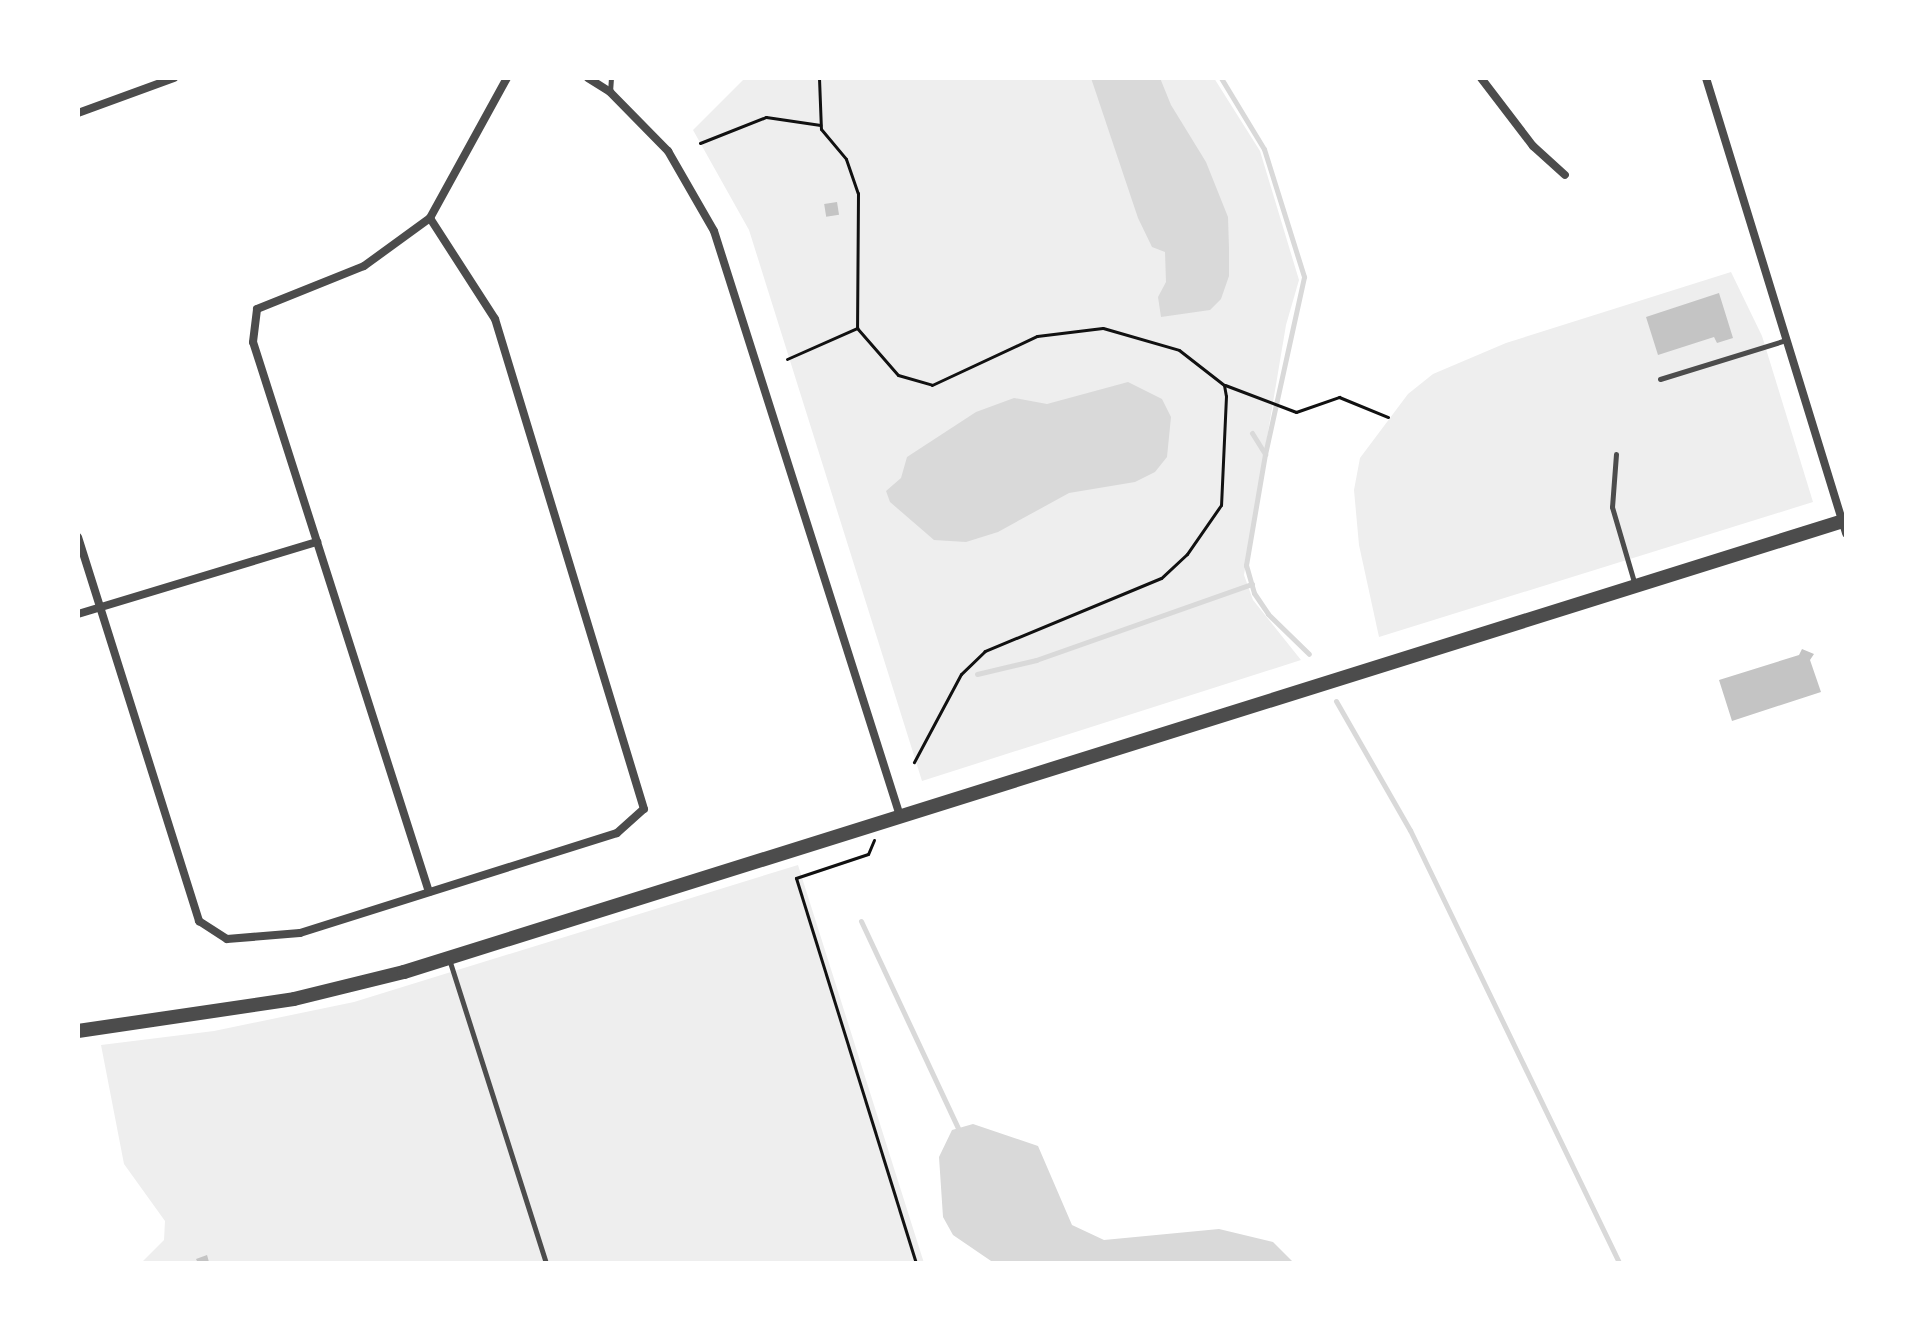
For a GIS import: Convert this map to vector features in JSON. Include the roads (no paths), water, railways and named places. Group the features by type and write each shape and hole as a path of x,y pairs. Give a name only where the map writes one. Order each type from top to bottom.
{"street":[{"path":"78,113 174,78"},
{"path":"429,892 253,342 257,309 364,266 430,218 507,78"},
{"path":"588,78 610,92 668,151 714,231 900,816"},
{"path":"1481,78 1533,146 1565,175"},
{"path":"78,1031 294,999 448,958 1845,525 1706,78"},
{"path":"78,537 199,921 227,939 259,939 300,933 617,833 644,809 495,319 430,218"},
{"path":"78,614 317,542"}],"lane":[{"path":"610,92 611,78"},
{"path":"1660,379 1786,340"},
{"path":"1616,454 1612,507 1636,588"},
{"path":"448,958 546,1263"}],"waterway":[{"path":"1221,78 1264,149 1304,277 1265,454"},
{"path":"1252,433 1265,454 1246,565 1254,593 1268,614 1309,654"},
{"path":"977,674 1036,660 1252,584"},
{"path":"1336,701 1410,830 1619,1263"},
{"path":"861,921 958,1128"}]}
